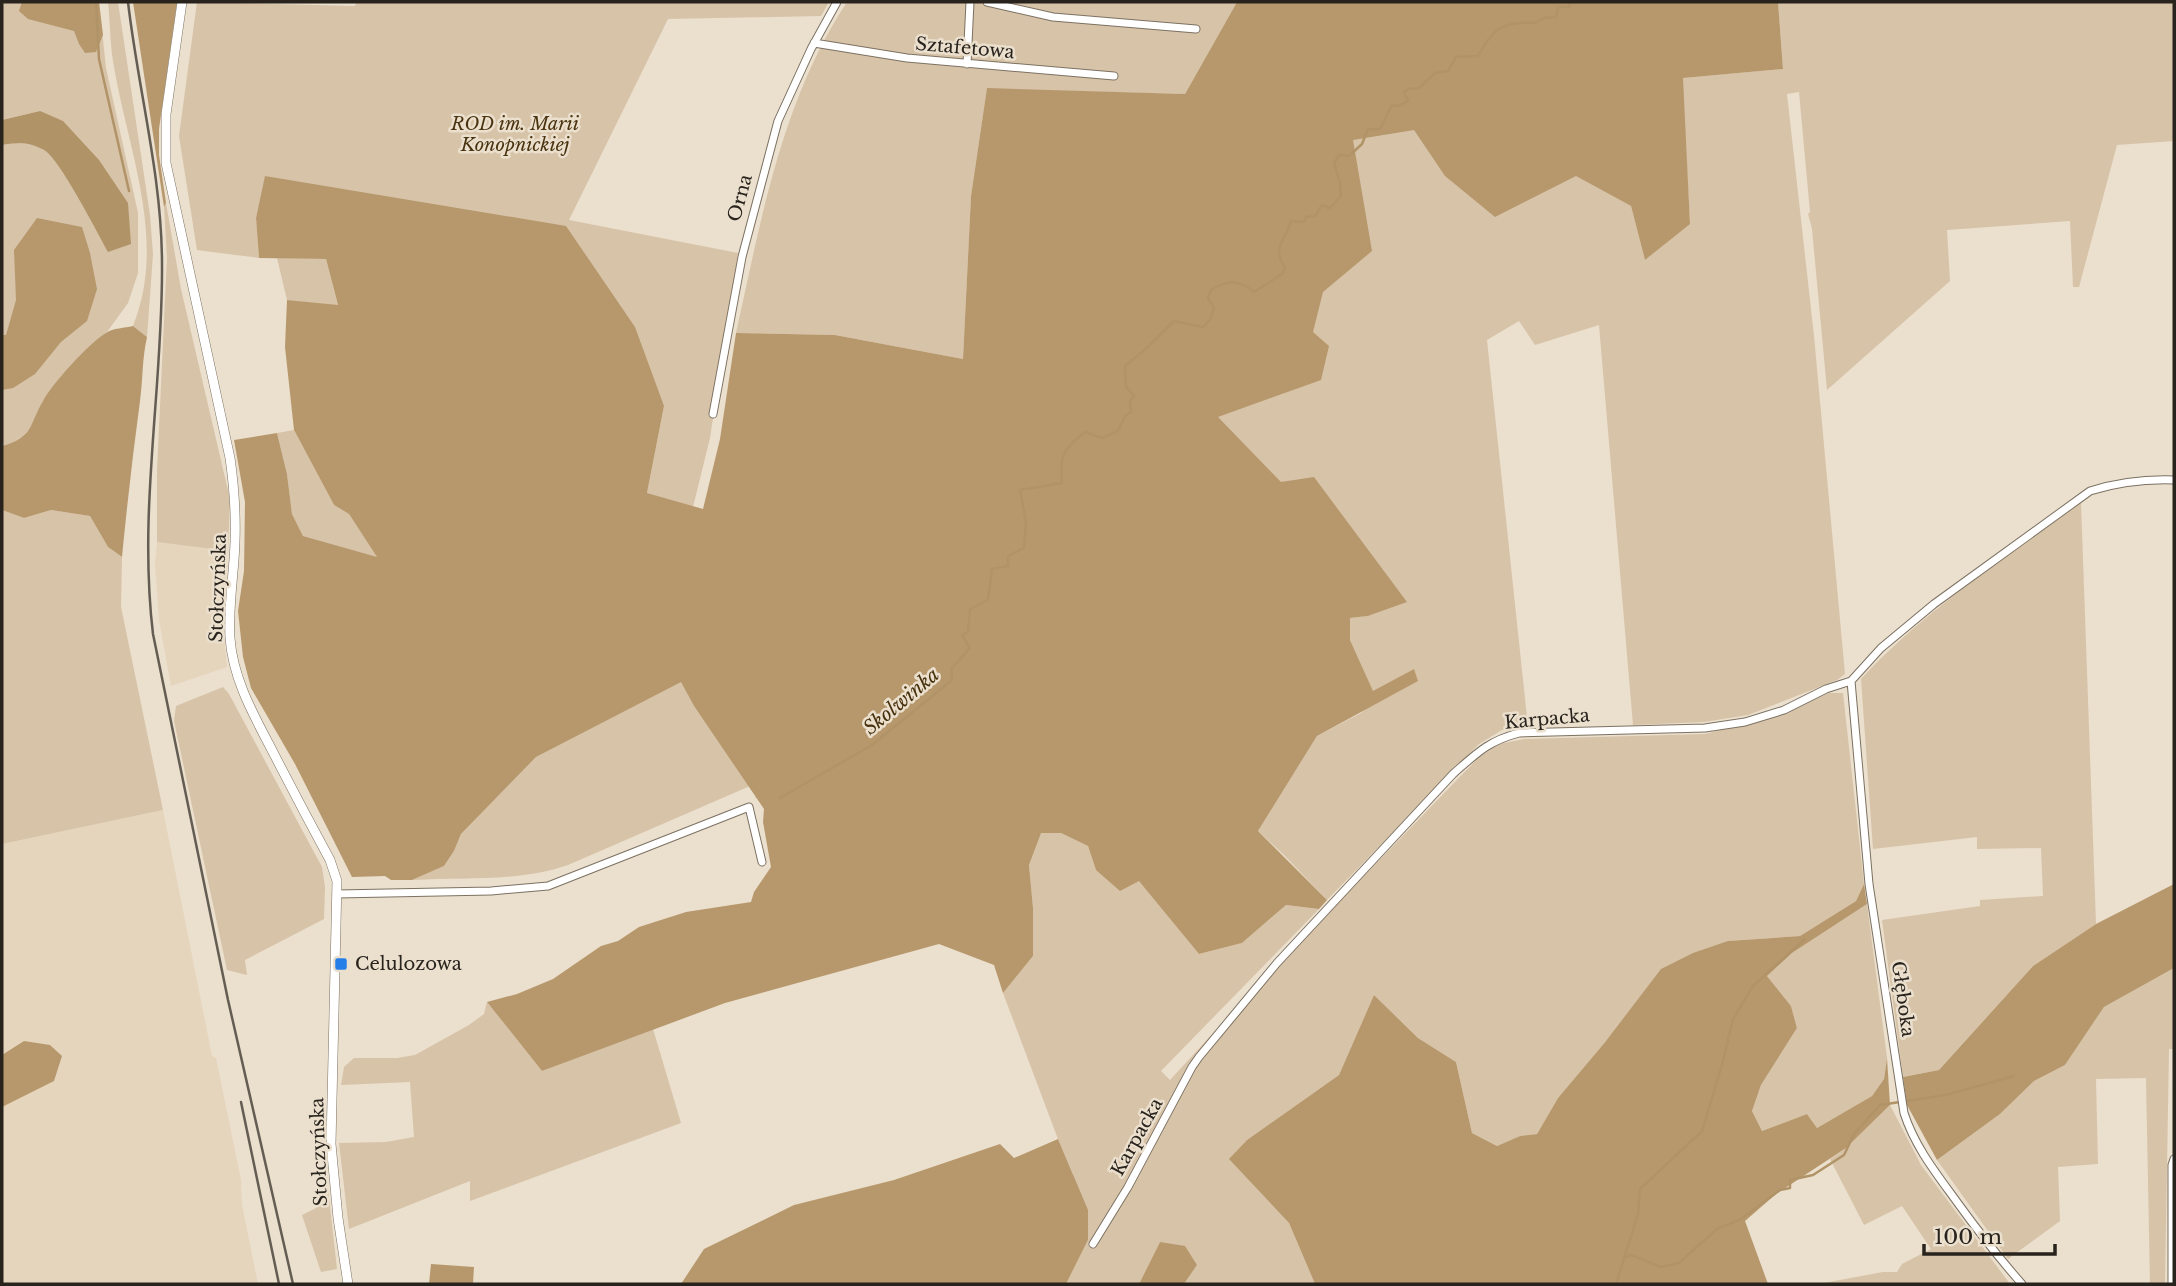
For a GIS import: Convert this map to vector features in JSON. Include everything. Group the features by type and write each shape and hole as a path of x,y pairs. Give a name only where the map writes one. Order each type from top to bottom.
{"street":[{"name":"Stołczyńska","path":"182,2 167,98 165,155 230,458 235,497 235,545 230,592 233,658 239,681 258,726 334,869 337,894 331,1144 348,1284"},
{"name":"Orna","path":"713,414 739,269 768,154 778,121 814,43 837,2"},
{"path":"967,64 970,2"},
{"path":"987,2 1053,17 1196,29"},
{"name":"Sztafetowa","path":"814,43 907,58 1114,76"},
{"name":"Karpacka","path":"1093,1244 1199,1057 1277,963 1453,774 1479,751 1496,739 1519,733 1704,728 1745,722 1784,710 1826,689 1851,681 1881,648 1934,604 2090,491 2115,483 2148,479 2174,480"},
{"name":"Głęboka","path":"1851,681 1869,884 1904,1113 1911,1135 1921,1153 1973,1224 2022,1284"},
{"path":"337,894 492,891 548,886 749,807 762,862"},
{"path":"2172,1284 2174,1159"}],"shaded area":[{"path":"22,2 99,2 103,35 96,52 85,53 74,31 28,19 19,11"},
{"path":"133,2 177,2 159,129 159,155 166,203 164,207"},
{"path":"1237,2 1778,2 1783,69 1683,78 1690,224 1645,260 1631,206 1576,176 1495,217 1445,176 1414,130 1353,140 1372,251 1323,292 1313,332 1329,346 1321,380 1218,417 1281,482 1314,477 1407,602 1368,616 1350,618 1350,640 1373,691 1414,669 1418,681 1317,736 1258,831 1327,900 1319,909 1286,905 1242,943 1199,954 1139,881 1120,891 1096,870 1088,846 1061,833 1041,833 1029,865 1033,908 1033,956 1003,993 994,965 939,944 725,1003 542,1071 487,1002 517,994 553,979 601,946 618,941 639,927 686,912 751,902 754,892 771,867 763,822 764,809 694,706 681,682 536,757 461,834 444,866 412,880 391,880 385,876 352,877 295,764 251,688 243,657 238,611 244,571 245,502 234,440 277,433 287,474 292,514 303,536 377,557 349,514 334,505 294,430 285,347 287,300 338,305 326,259 259,258 256,218 265,176 566,226 635,327 664,406 647,493 703,509 720,439 736,333 835,335 963,359 971,196 987,88 1185,94"},
{"path":"40,111 63,121 99,160 128,203 131,244 108,252 68,181 44,150 23,143 2,145 2,120"},
{"path":"37,218 82,227 97,289 87,321 61,342 35,374 13,388 2,390 2,335 6,335 16,300 14,250"},
{"path":"133,326 147,337 122,557 108,547 90,516 51,510 24,518 2,510 2,446 25,435 54,385 90,345 109,331"},
{"path":"157,542 228,551 222,619 227,667 171,686 159,620 155,564"},
{"path":"163,810 212,1056 216,1058 241,1180 242,1205 258,1284 2,1284 2,844"},
{"path":"1864,884 1867,904 1792,953 1767,976 1791,1006 1797,1028 1761,1085 1752,1111 1762,1131 1807,1114 1817,1128 1872,1096 1884,1079 1887,1058 1890,1105 1846,1148 1776,1194 1745,1221 1768,1284 1315,1284 1289,1223 1229,1159 1247,1140 1339,1075 1374,995 1418,1038 1456,1062 1472,1133 1497,1146 1520,1136 1537,1134 1558,1098 1661,969 1693,953 1728,941 1800,936 1856,901"},
{"path":"2174,884 2174,968 2104,1007 2065,1065 2034,1081 2000,1114 1937,1160 1907,1105 1903,1077 1939,1070 2033,966 2096,924"},
{"path":"24,1041 50,1045 62,1056 54,1081 2,1107 2,1055"},
{"path":"1058,1139 1088,1210 1088,1240 1066,1284 681,1284 704,1249 794,1205 894,1180 1000,1144 1014,1158"},
{"path":"1160,1242 1185,1246 1197,1265 1184,1284 1139,1284"},
{"path":"431,1264 474,1267 473,1284 429,1284"}],"green space":[{"path":"2,2 99,2 106,68 138,213 138,273 128,303 107,332 81,355 43,401 35,420 20,442 2,446 2,145 29,144 39,147 51,156 108,252 40,111 2,120"},
{"path":"108,2 118,2 150,215 153,254 147,337 133,326 143,293 147,260 146,227 113,61"},
{"name":"ROD im. Marii Konopnickiej","path":"197,2 355,6 356,2 829,2 821,16 668,19 569,220 738,253 710,438 693,507 647,493 664,406 266,176 256,218 259,258 197,250 179,136"},
{"path":"847,2 1237,2 1185,94 987,89 971,196 963,359 835,335 736,333 765,204 790,120 806,79"},
{"path":"1778,2 2174,2 2174,141 2117,145 2079,287 2073,287 2070,221 1947,230 1950,281 1827,390 1812,229 1808,214 1810,212 1799,92 1787,94 1814,336 1845,674 1837,680 1748,715 1704,722 1633,725 1599,325 1535,345 1519,321 1487,340 1528,727 1502,730 1479,744 1327,900 1258,831 1317,736 1361,713 1414,669 1373,692 1350,640 1350,618 1368,616 1406,602 1281,483 1237,437 1007,692 755,798 860,536 1232,34 1575,175 1631,206 1645,260 1690,223 1682,78 1783,69"},
{"path":"166,203 181,289 230,499 228,551 157,542 157,470 167,258"},
{"path":"277,258 326,259 338,306 287,300"},
{"path":"294,430 334,505 349,514 378,558 303,536 292,514 287,474 277,433"},
{"path":"2081,503 2096,924 2033,966 1939,1070 1903,1077 1882,920 1980,906 1980,900 2043,896 2041,848 1977,849 1977,837 1873,849 1861,679 1939,607"},
{"path":"2,510 24,518 51,510 90,516 108,547 122,557 121,607 163,810 2,844"},
{"path":"681,681 694,706 750,786 568,865 530,874 491,878 412,880 444,866 461,834 536,757"},
{"path":"223,687 322,867 325,887 324,919 245,960 247,975 227,970 174,721 176,706"},
{"path":"1829,693 1843,693 1864,884 1856,901 1800,936 1728,941 1606,1041 1558,1098 1537,1134 1520,1136 1497,1146 1472,1133 1456,1062 1418,1038 1374,995 1339,1075 1247,1140 1230,1159 1289,1223 1315,1284 1184,1284 1197,1265 1160,1242 1139,1284 1066,1284 1088,1240 1073,1174 1003,993 1033,956 1033,908 1029,865 1040,833 1061,833 1088,846 1096,870 1139,880 1199,954 1242,943 1286,905 1319,909 1161,1071 1170,1080 1478,758 1499,744 1524,739 1705,734 1776,716"},
{"path":"1867,904 1887,1058 1884,1079 1872,1096 1817,1128 1807,1114 1762,1131 1752,1111 1761,1085 1797,1028 1791,1006 1767,976 1792,953"},
{"path":"2174,968 2174,1049 2169,1049 2165,1284 2150,1284 2146,1078 2096,1079 2098,1164 2058,1167 2060,1221 2008,1259 1937,1160 2000,1114 2034,1081 2065,1065 2104,1007"},
{"path":"487,1002 542,1071 653,1029 681,1123 470,1201 470,1181 349,1229 339,1143 386,1142 414,1137 410,1082 341,1085 344,1067 354,1058 397,1058 415,1055 484,1014"},
{"path":"1890,1105 1921,1165 2010,1284 1818,1284 1883,1272 1897,1272 1902,1264 1931,1249 1902,1206 1864,1225 1830,1159 1846,1148"},
{"path":"320,1187 328,1189 337,1269 321,1272 302,1215 316,1208"}],"waterway":[{"path":"96,2 99,59 129,191"},
{"name":"Skolwinka","path":"780,798 872,745 952,680 951,669 970,648 962,635 968,632 970,609 988,600 992,569 1008,566 1008,556 1024,548 1026,522 1020,490 1062,483 1061,465 1064,453 1085,432 1102,438 1118,431 1125,416 1131,412 1130,401 1134,396 1126,387 1125,366 1174,321 1203,327 1210,320 1214,308 1208,298 1211,290 1233,282 1254,292 1282,274 1285,268 1279,249 1291,221 1304,222 1306,217 1315,216 1322,205 1330,208 1341,196 1334,163 1339,155 1349,156 1362,144 1368,129 1380,129 1392,105 1399,106 1408,101 1404,92 1419,88 1435,73 1448,71 1456,57 1478,56 1500,28 1556,17 1558,7 1569,7 1571,2"},
{"path":"1616,1284 1638,1214 1640,1189 1702,1131 1733,1019 1753,986 1805,939"},
{"path":"1624,1258 1631,1255 1661,1267 1679,1263 1717,1229 1741,1219 1780,1190 1790,1188 1790,1180 1813,1175 1844,1155 1854,1134 1880,1105 1946,1095 2014,1076"}],"railway":[{"path":"128,2 154,165 161,231 161,310 148,541 153,634 228,1000 293,1284"},
{"path":"241,1102 279,1284"}],"place":[{"name":"Celulozowa","path":"341,964"}]}
